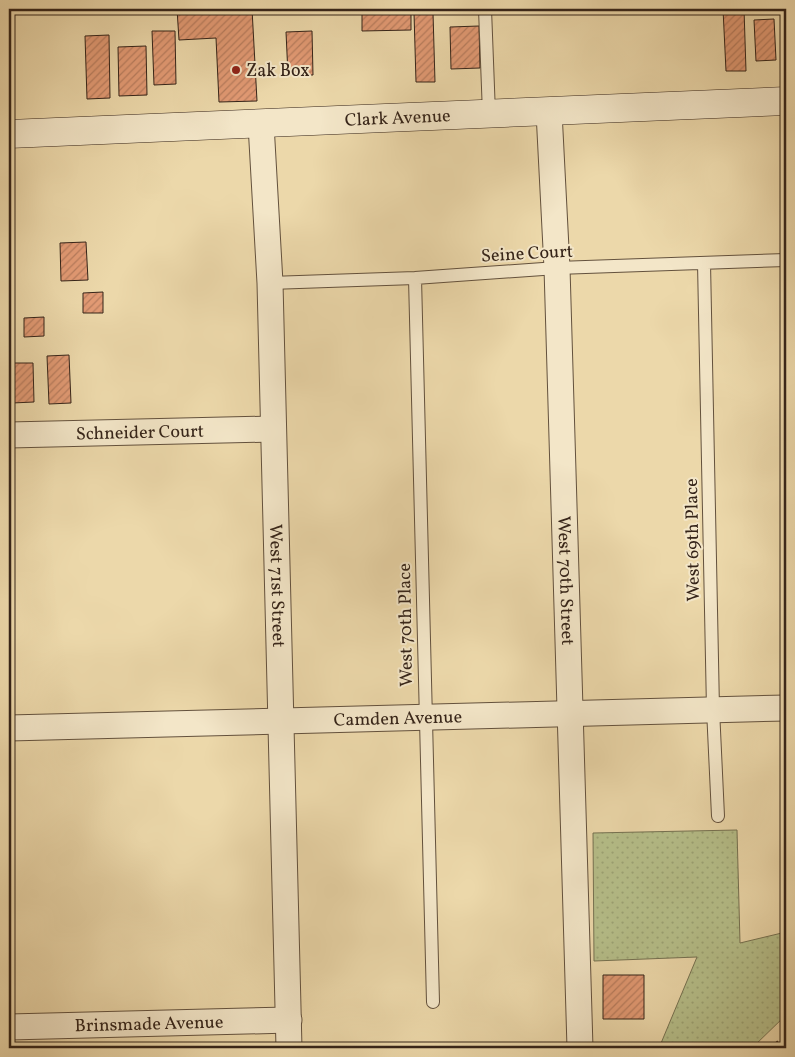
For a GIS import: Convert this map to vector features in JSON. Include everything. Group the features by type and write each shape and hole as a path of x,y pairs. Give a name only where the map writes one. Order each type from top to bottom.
{"street":[{"name":"Clark Avenue","path":"9,134 786,101"},
{"name":"West 70th Street","path":"550,112 557,268 580,1048"},
{"name":"West 71st Street","path":"261,124 270,283 272,428 289,1048"},
{"name":"Schneider Court","path":"9,436 272,428"},
{"name":"Camden Avenue","path":"9,728 786,708"},
{"name":"Brinsmade Avenue","path":"9,1027 289,1020"}],"lane":[{"path":"485,9 489,114"},
{"name":"Seine Court","path":"270,283 415,278 557,268 786,260"},
{"name":"West 69th Place","path":"704,263 713,710 718,816"},
{"name":"West 70th Place","path":"415,278 433,1002"}],"green space":[{"path":"737,830 740,943 786,932 786,1015 752,1048 659,1048 697,957 594,961 593,833"}],"building":[{"name":"Zak Box","path":"177,9 252,9 257,101 219,102 216,38 179,40"},
{"path":"362,9 411,9 411,30 362,31"},
{"path":"723,9 744,9 746,71 726,71"},
{"path":"414,13 433,13 435,82 416,82"},
{"path":"774,19 776,60 756,61 754,20"},
{"path":"479,26 480,68 451,69 450,27"},
{"path":"152,31 175,31 176,84 154,85"},
{"path":"312,31 313,75 288,75 286,32"},
{"path":"109,35 110,98 87,99 85,36"},
{"path":"146,46 147,95 119,96 118,47"},
{"path":"86,242 88,280 61,281 60,243"},
{"path":"103,292 103,313 83,313 83,293"},
{"path":"44,317 44,336 24,337 24,318"},
{"path":"69,355 71,403 49,404 47,356"},
{"path":"11,363 33,363 34,402 12,403"},
{"path":"603,975 644,975 644,1019 603,1019"}],"railway":[{"path":"772,1048 786,1035"}],"place":[{"name":"Zak Box","path":"236,70"}]}
